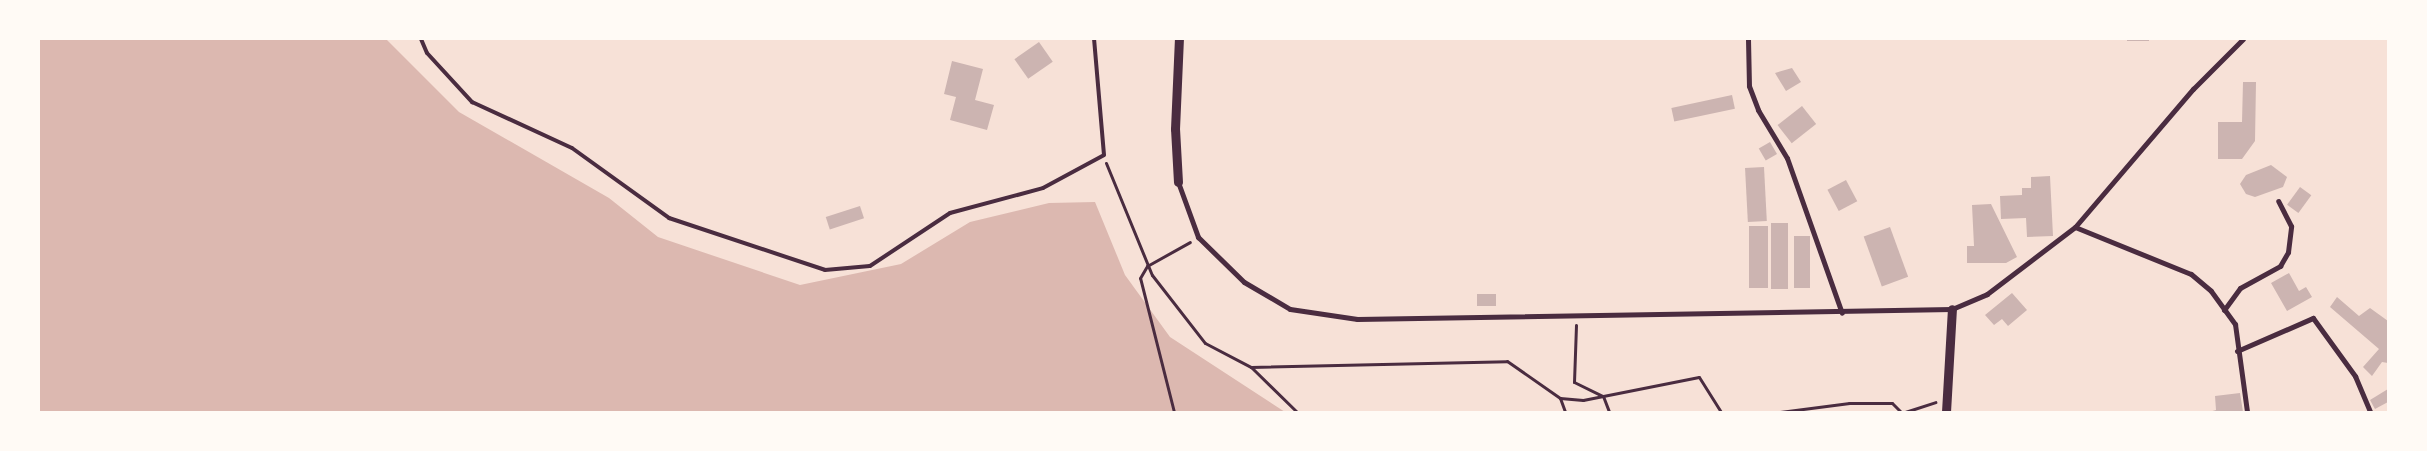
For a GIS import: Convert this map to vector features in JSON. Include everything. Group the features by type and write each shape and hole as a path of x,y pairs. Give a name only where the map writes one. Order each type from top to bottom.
{"street":[{"path":"1180,39 1175,129 1178,182 1198,237 1244,282 1290,309 1357,319 1576,319 1952,309 1987,294 2076,227 2193,89 2243,39"},
{"path":"1748,39 1752,94 1787,158 1842,313"},
{"path":"2224,310 2240,288 2280,266 2288,252 2292,226 2278,201"},
{"path":"2076,227 2191,274 2235,324 2237,351 2247,412"},
{"path":"1946,412 1952,309"},
{"path":"2237,351 2313,318 2355,376 2370,412"}],"lane":[{"path":"421,39 427,53 472,102 572,148 669,218 825,270 870,266 950,213 1043,188 1104,155 1094,39"}],"path":[{"path":"1104,155 1147,266 1204,343 1251,367 1297,412"},
{"path":"1174,412 1140,278 1147,266 1198,237"},
{"path":"1576,319 1574,382 1604,396 1610,412"},
{"path":"1251,367 1507,361 1560,398 1565,412"},
{"path":"1560,398 1604,396 1699,377 1721,412"},
{"path":"1905,412 1947,398"},
{"path":"1780,412 1849,403 1892,403 1901,412"}],"shaded area":[{"path":"39,39 386,39 459,112 609,198 658,237 800,285 901,264 970,222 1049,203 1095,202 1125,275 1170,337 1285,412 39,412"}],"building":[{"path":"2127,39 2149,39 2149,41 2127,41"},
{"path":"1039,42 1053,62 1028,79 1014,59"},
{"path":"952,61 983,69 975,100 994,105 987,130 950,120 956,97 944,94"},
{"path":"1792,68 1801,82 1786,91 1775,73"},
{"path":"2243,82 2256,82 2255,141 2242,159 2218,159 2218,122 2242,122"},
{"path":"1732,95 1735,109 1674,122 1671,108"},
{"path":"1802,106 1816,124 1792,143 1778,125"},
{"path":"1770,142 1777,154 1766,161 1759,148"},
{"path":"2271,165 2287,177 2283,187 2255,197 2246,194 2240,184 2246,175"},
{"path":"1764,167 1767,221 1748,222 1745,168"},
{"path":"2050,176 2053,236 2027,237 2026,218 2001,219 2000,196 2022,195 2022,188 2031,188 2031,177"},
{"path":"1846,180 1857,201 1839,211 1827,190"},
{"path":"2300,187 2311,195 2298,213 2287,205"},
{"path":"1991,204 2017,257 2006,263 1967,263 1967,246 1974,246 1972,205"},
{"path":"860,206 864,218 830,229 826,217"},
{"path":"1771,223 1788,223 1788,289 1771,289"},
{"path":"1749,226 1768,226 1768,288 1749,288"},
{"path":"1890,227 1908,277 1882,286 1864,237"},
{"path":"1794,236 1810,236 1810,288 1794,288"},
{"path":"2289,273 2299,291 2306,287 2312,297 2287,311 2271,283"},
{"path":"2012,293 2027,310 2008,326 2002,319 1994,325 1985,315"},
{"path":"1477,294 1496,294 1496,306 1477,306"},
{"path":"2337,297 2359,316 2370,308 2388,321 2388,363 2382,362 2372,376 2363,367 2379,349 2330,307"},
{"path":"2388,389 2388,402 2375,409 2370,400"},
{"path":"2240,393 2243,412 2209,412 2216,410 2215,396"}]}
